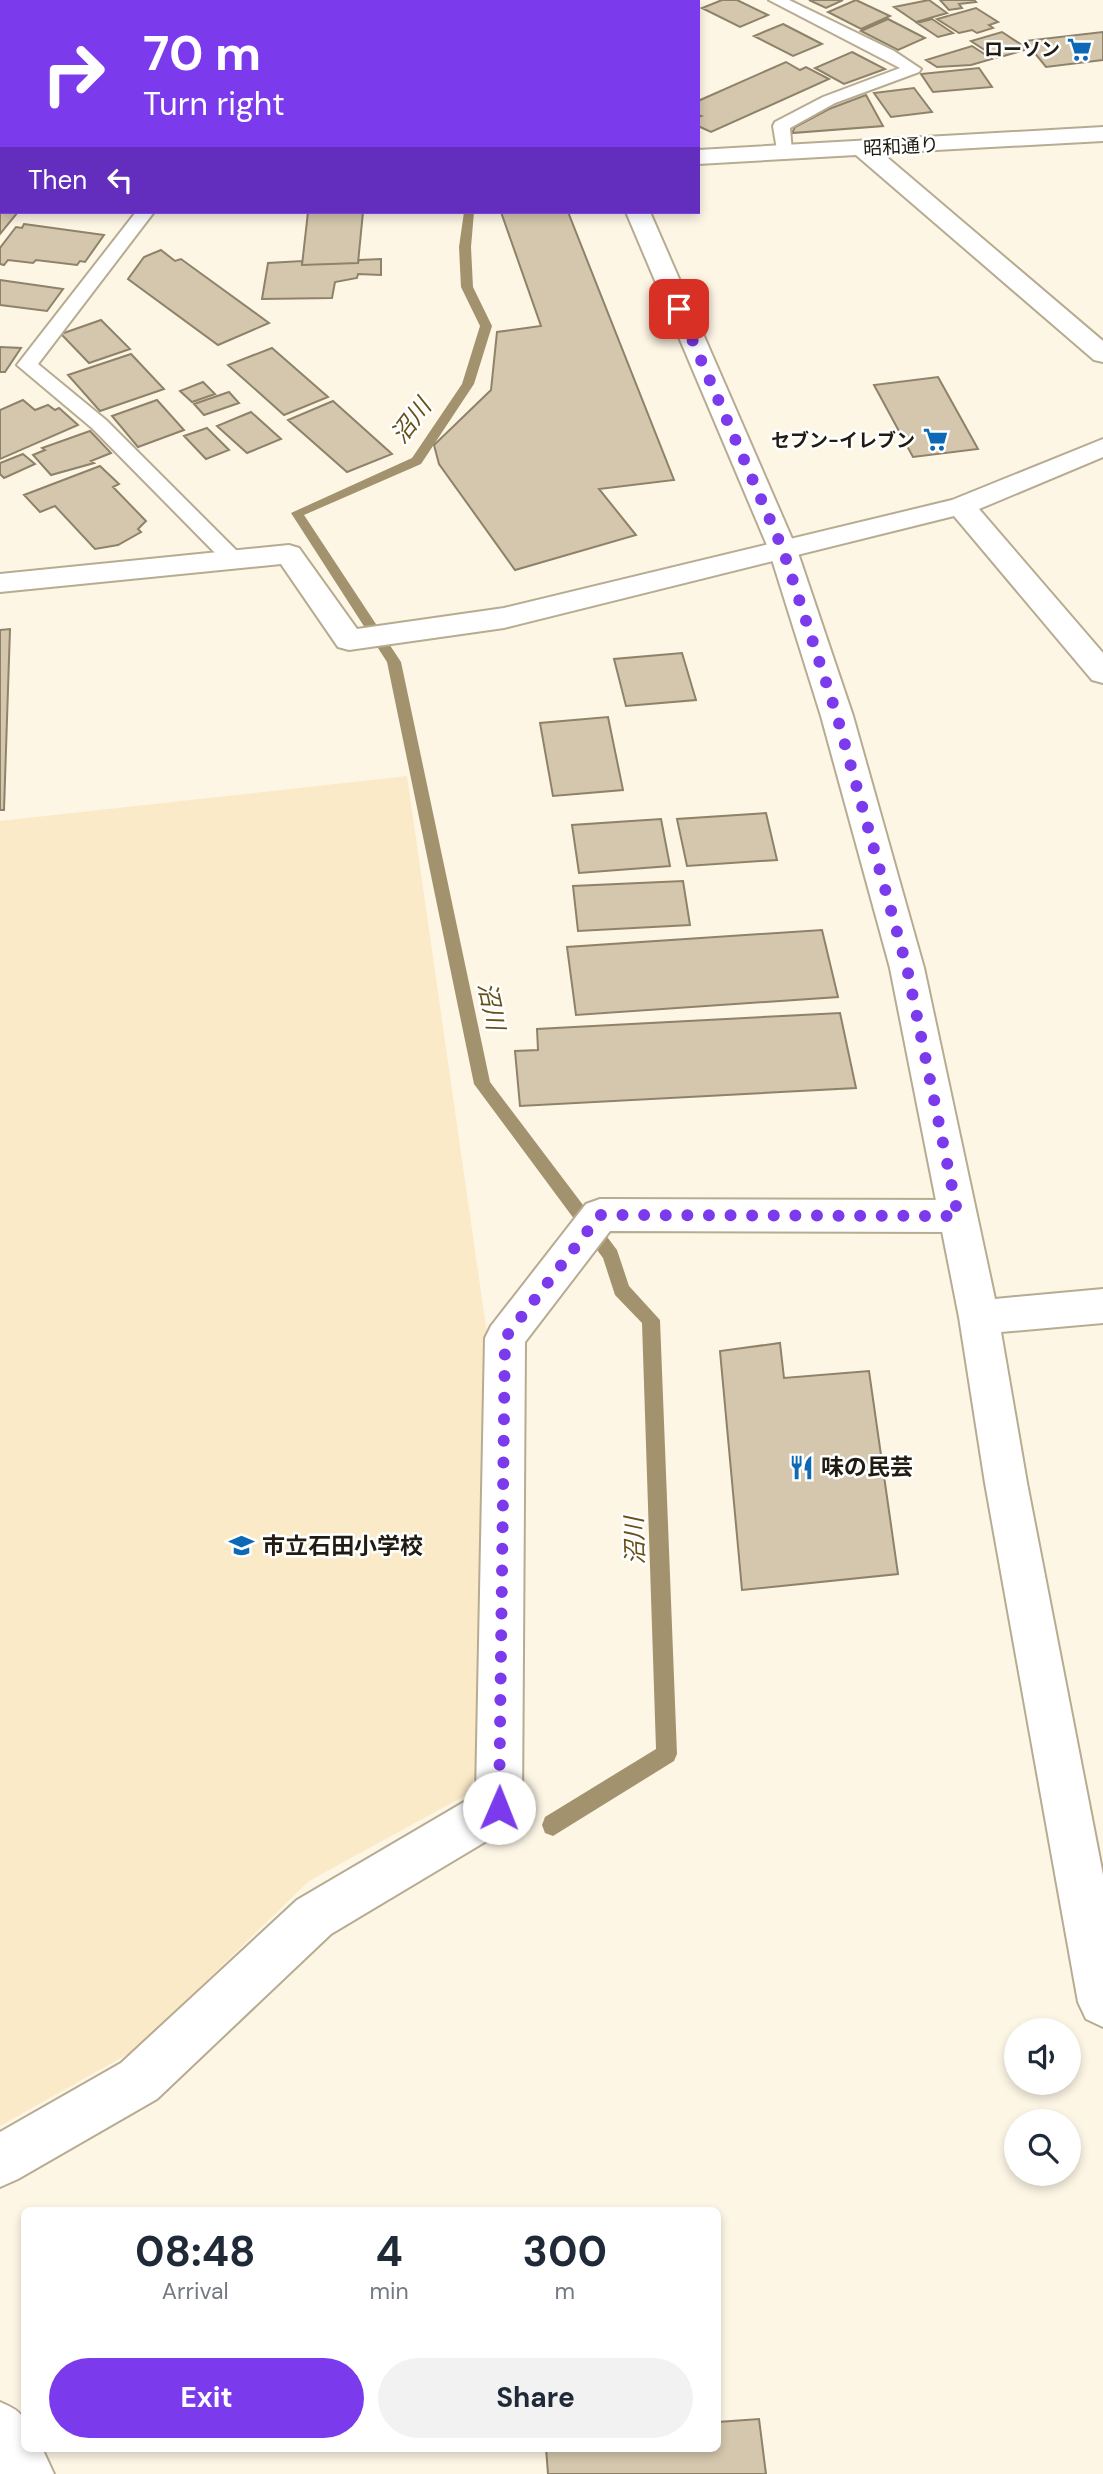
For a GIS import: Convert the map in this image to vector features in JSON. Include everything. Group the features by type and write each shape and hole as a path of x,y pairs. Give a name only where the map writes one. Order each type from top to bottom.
{"street":[{"name":"昭和通り","path":"700,157 1103,134"},
{"path":"862,148 1103,354"},
{"path":"639,214 783,550 837,716 907,968 979,1317 1009,1496 1103,2002"},
{"path":"0,583 289,555 349,640 504,618 961,506 1103,447"},
{"path":"961,506 1103,673"},
{"path":"0,2161 139,2081 314,1917 499,1808 505,1338 600,1215 958,1216"},
{"path":"979,1317 1103,1306"},
{"path":"0,2430 26,2474"}],"lane":[{"path":"777,0 913,69 829,100 781,126 784,152"},
{"path":"143,214 26,365 99,424 234,560"}],"shaded area":[{"name":"市立石田小学校","path":"407,776 487,1334 481,1759 468,1794 309,1881 135,2050 0,2126 0,821"}],"building":[{"path":"722,0 737,0 768,15 740,27 702,8"},
{"path":"809,0 843,0 826,8"},
{"path":"856,0 890,16 861,29 828,12"},
{"path":"929,0 947,13 916,22 894,7"},
{"path":"940,0 976,2 959,4 962,8 949,10"},
{"path":"976,8 998,22 989,25 993,28 977,33 972,30 959,33 937,19"},
{"path":"888,19 925,38 898,50 861,31"},
{"path":"932,19 953,33 938,37 917,23"},
{"path":"783,24 822,44 793,56 754,36"},
{"path":"1002,32 1028,49 997,58 971,41"},
{"path":"1103,32 1103,60 1046,67 1025,41"},
{"path":"972,46 992,59 971,65 937,67 926,60"},
{"path":"852,52 885,69 844,84 815,68"},
{"path":"786,62 800,70 806,67 829,79 711,132 700,127 700,100"},
{"path":"979,68 992,87 933,92 921,74"},
{"path":"914,88 932,112 891,117 874,93"},
{"path":"866,95 883,126 792,133 795,127 829,109"},
{"path":"0,214 16,214 0,234"},
{"path":"308,214 363,214 358,263 302,265"},
{"path":"502,214 569,214 674,480 599,489 636,535 515,570 439,464 434,445 491,390 497,332 541,326"},
{"path":"24,224 104,235 85,262 80,261 77,265 36,260 33,263 8,260 4,265 0,264 0,248 16,227 22,228"},
{"path":"161,250 175,261 181,259 269,323 218,345 128,279 144,257"},
{"path":"381,259 381,275 358,274 357,278 335,282 332,298 262,299 268,263 302,261 302,265 358,263 359,260"},
{"path":"0,280 63,289 47,311 0,305"},
{"path":"101,320 130,349 89,363 61,334"},
{"path":"0,347 21,348 5,372 0,372"},
{"path":"272,348 328,397 284,415 228,365"},
{"path":"131,354 164,389 100,411 68,375"},
{"path":"938,377 978,449 913,457 874,385"},
{"path":"203,382 215,394 192,402 180,391"},
{"path":"229,392 239,403 204,415 194,404"},
{"path":"23,400 35,410 48,405 55,410 59,408 78,425 0,459 0,410"},
{"path":"157,400 184,430 138,447 112,416"},
{"path":"333,401 392,454 347,472 288,420"},
{"path":"251,412 281,439 247,453 217,426"},
{"path":"207,428 229,450 206,459 184,436"},
{"path":"90,431 111,453 91,461 94,463 51,475 33,455 45,450 42,448"},
{"path":"23,454 35,464 4,478 0,474 0,463"},
{"path":"100,466 119,484 113,487 146,521 138,529 141,532 118,545 95,549 55,506 40,512 24,495"},
{"path":"10,629 4,810 0,810 0,630"},
{"path":"682,653 696,700 626,706 614,659"},
{"path":"608,717 623,790 553,796 540,723"},
{"path":"766,813 777,860 687,866 677,819"},
{"path":"661,819 670,866 579,873 572,825"},
{"path":"683,881 690,925 578,931 573,886"},
{"path":"822,930 838,997 576,1015 567,947"},
{"path":"840,1013 856,1088 520,1106 515,1051 538,1050 537,1029"},
{"path":"780,1343 784,1378 869,1371 898,1574 742,1590 720,1351"},
{"path":"759,2419 766,2474 548,2474 546,2452 721,2452 721,2422"}],"waterway":[{"name":"沼川","path":"469,214 465,247 467,287 486,326 468,384 417,461 297,513 394,662 482,1084 611,1255 621,1290 651,1320 667,1754 553,1825"}],"place":[{"name":"ローソン","path":"1080,49"},
{"name":"セブン-イレブン","path":"935,440"},
{"name":"味の民芸","path":"801,1467"},
{"name":"市立石田小学校","path":"242,1546"}],"route":[{"path":"499,1808 505,1338 600,1215 958,1216 907,968 837,716 783,550 679,309"}]}
